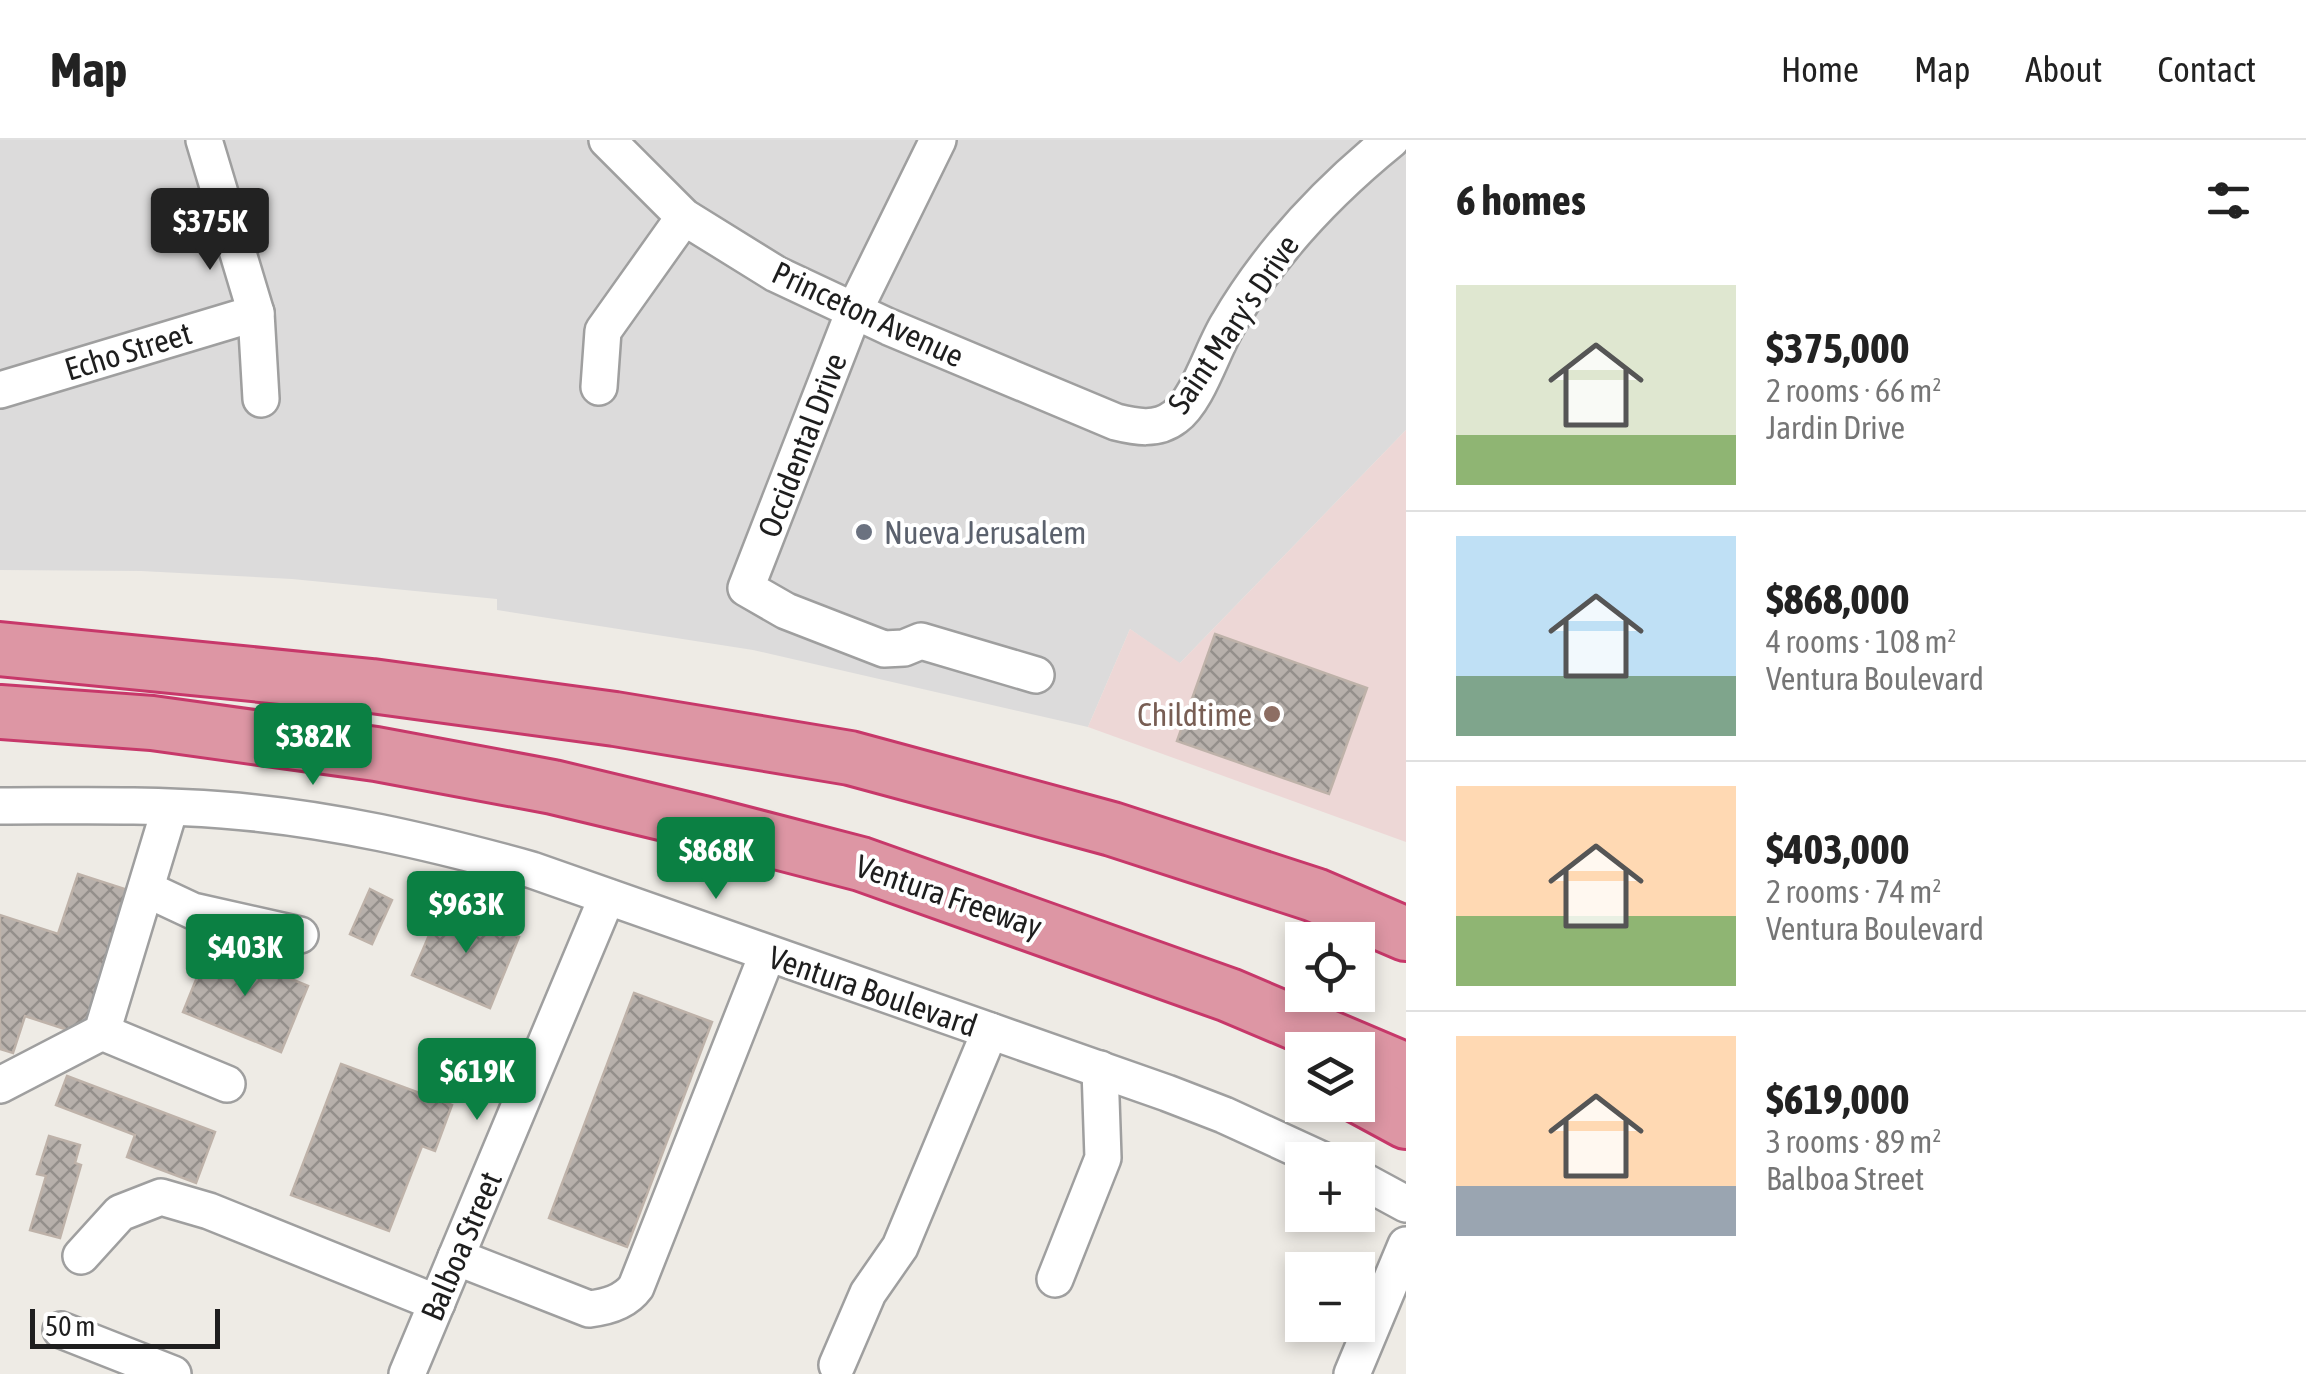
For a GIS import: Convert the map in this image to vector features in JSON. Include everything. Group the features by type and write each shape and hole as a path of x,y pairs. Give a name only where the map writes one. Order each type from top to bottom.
{"highway":[{"path":"0,649 372,686 615,719 850,758 1112,829 1315,895 1406,934"},
{"name":"Ventura Freeway","path":"0,712 152,722 376,754 553,787 860,864 1230,995 1406,1070"},
{"path":"1315,895 1406,911"},
{"path":"1230,995 1285,1048"},
{"path":"1375,1105 1406,1122"}],"street":[{"path":"204,140 256,313 261,399"},
{"name":"Princeton Avenue","path":"606,140 684,217 776,274 1116,422 1134,427 1162,424"},
{"name":"Occidental Drive","path":"938,140 854,311 746,588 786,611 884,649 921,642 1036,675"},
{"name":"Saint Mary's Drive","path":"1162,424 1185,408 1228,323 1266,265 1307,216 1391,140"},
{"path":"599,387 603,331 684,217"},
{"name":"Echo Street","path":"0,390 256,313"},
{"name":"Ventura Boulevard","path":"0,806 224,810 327,822 432,843 532,870 1100,1069 1224,1115 1285,1143"},
{"path":"0,1085 102,1032 170,808"},
{"path":"146,889 192,910 300,935"},
{"name":"Balboa Street","path":"407,1374 606,896"},
{"path":"456,1257 590,1309 605,1307 630,1295 767,955"},
{"path":"837,1365 868,1294 900,1247 990,1031"},
{"path":"102,1032 227,1084"},
{"path":"1055,1279 1104,1158 1100,1069"},
{"path":"1375,1187 1406,1204"},
{"path":"81,1256 120,1212 161,1197 209,1211 436,1303"},
{"path":"1352,1374 1406,1245"},
{"path":"62,1330 173,1374"}],"shaded area":[{"path":"0,140 1406,140 1406,430 1179,664 1130,629 1088,727 753,650 497,610 497,599 292,579 141,571 0,570"},
{"path":"1406,430 1406,842 1088,727 1130,629 1180,663"}],"building":[{"name":"Childtime","path":"1215,634 1367,688 1329,794 1177,741"},
{"path":"78,874 134,892 86,1036 25,1016 13,1053 0,1049 0,915 58,934"},
{"path":"370,889 392,900 372,944 350,934"},
{"path":"442,905 519,937 490,1008 412,975"},
{"path":"210,945 308,986 281,1052 183,1012"},
{"path":"634,993 712,1022 627,1247 549,1218"},
{"path":"341,1064 452,1105 435,1151 422,1146 389,1231 291,1195"},
{"path":"67,1076 215,1132 196,1183 127,1157 135,1135 56,1105"},
{"path":"49,1136 80,1145 75,1163 81,1165 60,1238 30,1230 46,1176 37,1174"}],"place":[{"name":"Nueva Jerusalem","path":"864,532"},
{"name":"Childtime","path":"1272,714"}]}
